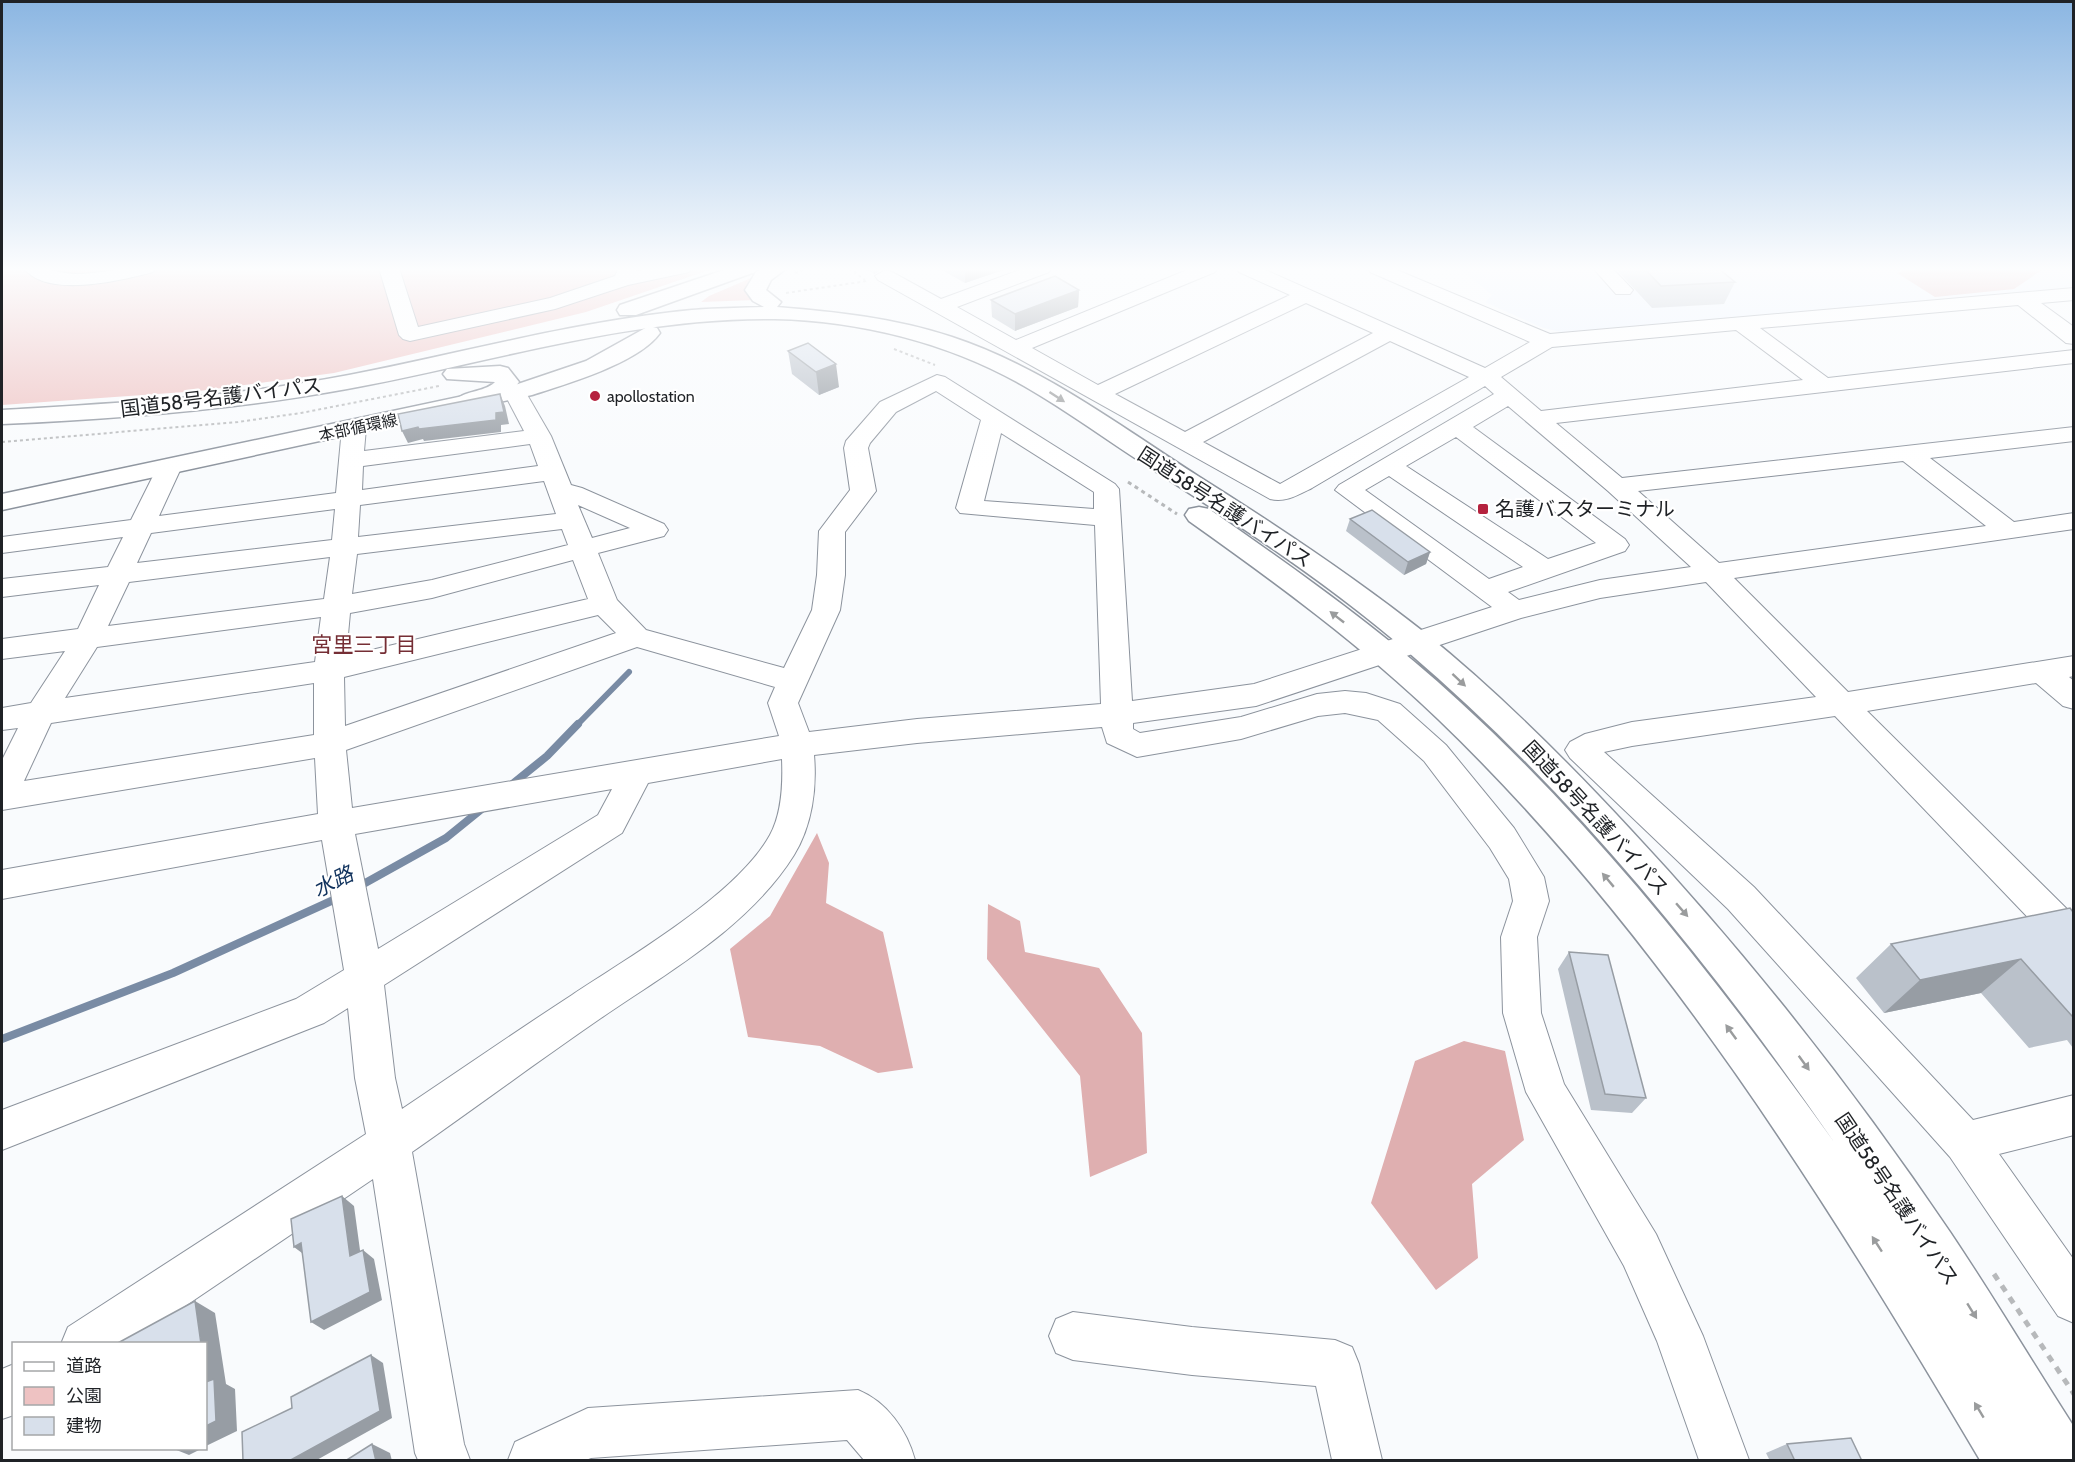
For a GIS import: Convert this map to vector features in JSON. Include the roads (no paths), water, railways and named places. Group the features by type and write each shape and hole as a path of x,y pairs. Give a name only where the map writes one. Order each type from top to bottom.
{"main road":[{"path":"520,345 546,336"},
{"name":"国道58号名護バイパス","path":"2,417 173,405 292,391 520,345 582,336"},
{"name":"国道58号名護バイパス","path":"2,430 224,411 298,401 435,376 609,336"},
{"name":"本部循環線","path":"2,502 354,428 514,391 590,368 628,349 642,336"},
{"name":"国道58号名護バイパス","path":"870,336 946,356 1024,397 1113,455 1258,556 1399,647 1432,696 1542,805 1590,857 1706,998 1835,1180 1924,1319 2009,1461"},
{"name":"国道58号名護バイパス","path":"932,336 993,360 1031,380 1283,543 1399,647 1561,778 1696,926 1784,1035 1917,1224 2064,1461"},
{"path":"435,376 490,372 504,376 507,382 503,388 465,403"}],"street":[{"path":"997,336 1279,494 1304,483 1547,341 1601,336"},
{"path":"1017,347 1043,336"},
{"path":"1098,393 1218,336"},
{"path":"1185,442 1382,336"},
{"path":"1395,336 1486,376 1617,486 1712,572 2073,941"},
{"path":"1536,336 1547,341"},
{"path":"1758,336 1825,386"},
{"path":"1537,418 2073,356"},
{"path":"1031,380 1054,370"},
{"path":"88,1342 389,1144 695,931 744,892 765,870 783,844 796,811 797,745 783,703 826,610 831,575 832,531 863,491 856,448 858,441 888,407 937,382 1106,489 1119,714 1118,735 1137,745 1241,728 1317,705 1345,702 1366,704 1389,712 1435,753 1502,838 1526,877 1530,902 1519,937 1522,1013 1546,1092 1640,1250 1679,1336 1724,1461"},
{"path":"514,391 539,436 604,604 636,637 793,681"},
{"path":"1508,396 1348,490 1514,610"},
{"path":"993,418 969,508 1108,518"},
{"path":"1458,427 1616,545 1485,590"},
{"path":"354,428 344,549 329,670 330,744 336,824 364,976 375,1078 389,1144 440,1453 445,1461"},
{"path":"1617,486 1911,455 2073,434"},
{"path":"352,460 539,436"},
{"path":"1911,455 2008,530"},
{"path":"2,792 40,714 88,638 170,466"},
{"path":"1390,466 1544,569"},
{"path":"2,545 348,500 557,482 573,493 655,530 432,589 338,606 2,649"},
{"path":"2,588 344,549 571,520"},
{"path":"2,885 336,824 797,745 917,731 1119,714 1256,695 1514,610 1600,589 2073,521"},
{"path":"2,719 329,670 604,604"},
{"path":"2,797 330,744 636,637"},
{"path":"2073,666 1843,704 1632,734 1596,742 1581,750 1741,898 1965,1142 2073,1300"},
{"path":"2041,670 2073,698"},
{"path":"2,1130 310,1011 610,824 636,774"},
{"path":"1965,1142 2073,1115"},
{"path":"1073,1336 1192,1351 1335,1364 1357,1461"},
{"path":"533,1461 588,1433 858,1415 886,1448 890,1461"}],"waterway":[{"name":"水路","path":"577,725 629,672"},
{"name":"水路","path":"510,786 547,756 578,724"},
{"name":"水路","path":"358,887 446,838 483,808"},
{"name":"水路","path":"2,1039 173,973 340,897"}],"place":[{"name":"apollostation","path":"595,396"},
{"name":"名護バスターミナル","path":"1483,509"}],"district":[{"name":"宮里三丁目","path":"364,645"}]}
